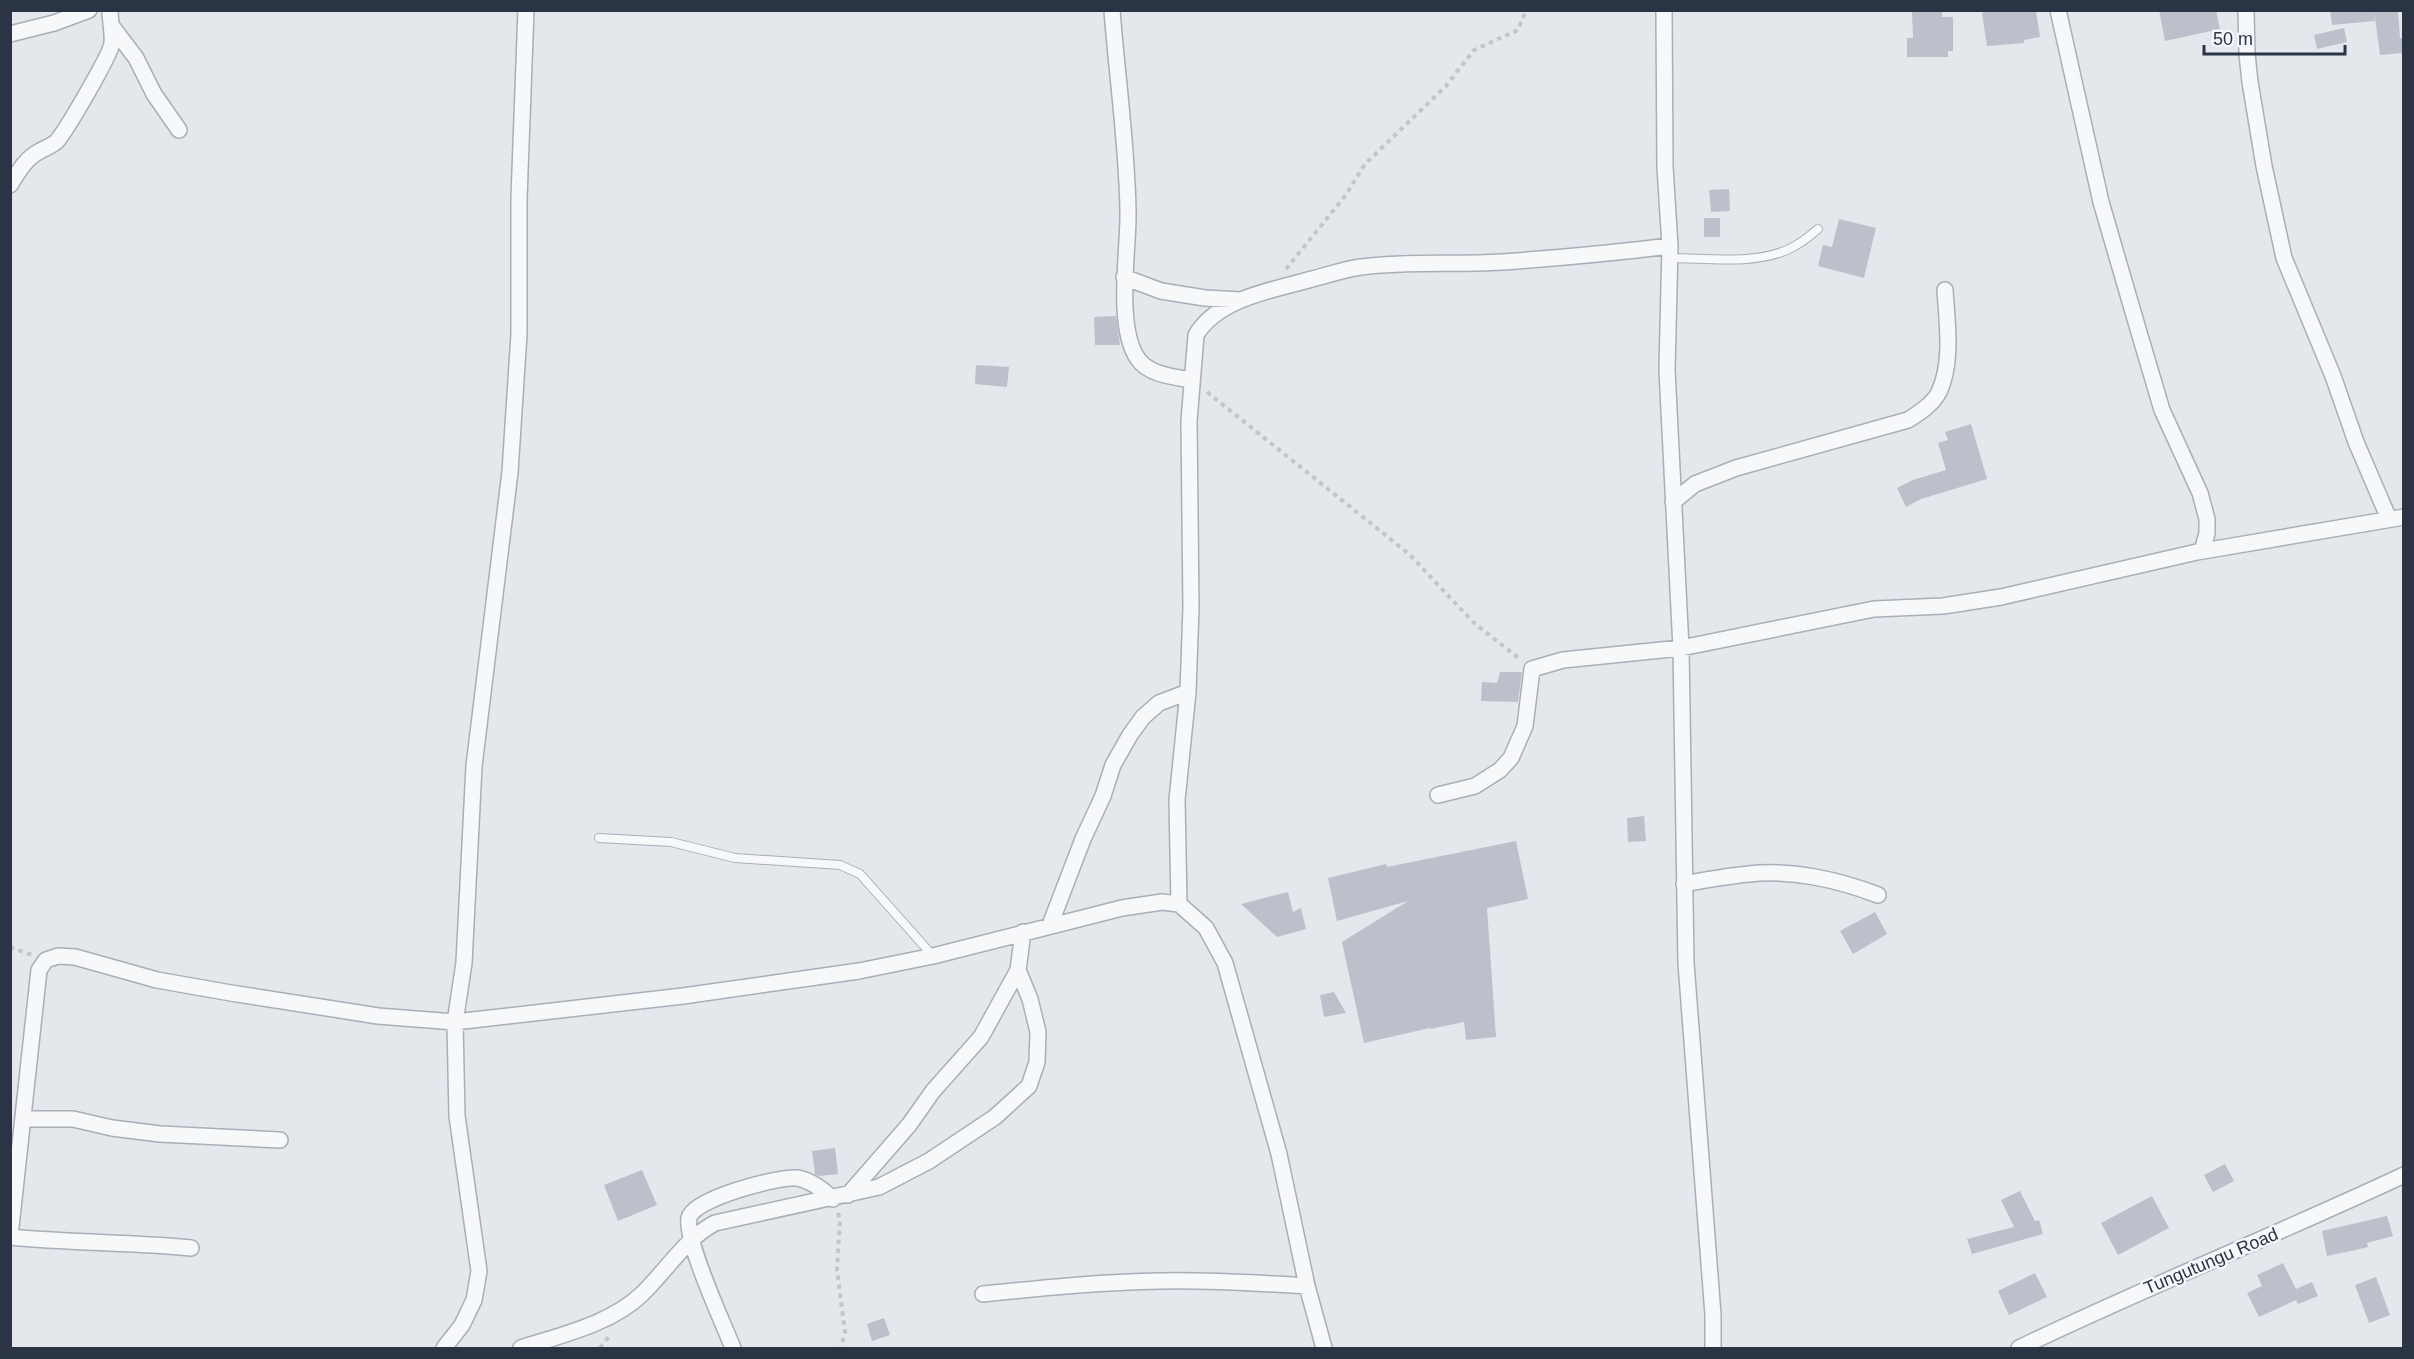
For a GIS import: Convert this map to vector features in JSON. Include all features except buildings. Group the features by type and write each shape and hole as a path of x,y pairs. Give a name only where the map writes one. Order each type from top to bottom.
{"street":[{"path":"10,34 54,23 89,10"},
{"path":"444,1348 462,1325 474,1300 479,1271 457,1116 455,1022 465,942 474,766 510,472 519,334 519,198 526,10"},
{"path":"1112,10 1128,212 1124,277 1127,329 1138,359 1151,370 1192,380"},
{"path":"1664,10 1665,167 1670,252 1667,370 1681,648 1686,963 1713,1315 1713,1348"},
{"path":"2058,10 2101,201 2150,370 2162,410 2200,493 2205,510 2207,533 2202,551"},
{"path":"1438,795 1475,786 1500,770 1511,758 1525,726 1532,669 1572,659 1681,648 1874,609 1942,606 2001,597 2202,551 2396,518 2356,442 2333,376 2284,258 2264,166 2250,82 2246,10"},
{"path":"110,18 136,58 154,94 179,130"},
{"path":"10,185 26,161 38,151 55,144 69,126 108,56 112,42 110,18"},
{"path":"1179,904 1178,800 1188,692 1191,608 1189,421 1196,334 1202,324 1222,310 1244,300 1358,267 1409,263 1503,262 1670,252"},
{"path":"1124,277 1161,291 1205,298 1244,300"},
{"path":"1672,502 1695,484 1736,468 1908,420 1922,411 1938,394 1946,372 1945,290"},
{"path":"1050,925 1083,839 1103,796 1113,765 1130,735 1143,717 1159,703 1188,692"},
{"path":"1684,884 1750,873 1786,873 1849,884 1878,895"},
{"path":"191,1248 138,1243 47,1241 10,1236 25,1119 39,969 46,960 58,956 75,957 157,980 231,993 378,1016 455,1022 719,991 859,971 933,956 1122,908 1162,902 1179,904 1206,928 1225,963 1280,1154 1307,1286 1324,1348"},
{"path":"848,1195 909,1125 933,1091 981,1037 1018,970 1023,932"},
{"path":"521,1348 587,1326 620,1311 641,1296 691,1240 715,1223 764,1211 833,1199 879,1187 928,1161 995,1117 1029,1086 1037,1062 1038,1032 1030,999 1018,970"},
{"path":"25,1119 73,1119 111,1128 160,1134 280,1140"},
{"name":"Tungutungu Road","path":"2019,1348 2119,1300 2215,1260 2403,1174"},
{"path":"733,1348 691,1240 688,1218 693,1208 708,1200 735,1192 783,1179 798,1178 809,1182 833,1199"},
{"path":"983,1294 1071,1285 1162,1281 1253,1282 1307,1286"}],"lane":[{"path":"1670,252 1740,258 1762,256 1786,250 1818,229"},
{"path":"599,838 671,842 735,858 840,865 860,874 933,956"}],"path":[{"path":"1273,290 1286,269 1345,196 1365,164 1446,86 1474,50 1518,30 1526,10"},
{"path":"1192,380 1409,554 1474,622 1532,669"},
{"path":"833,1199 840,1220 837,1270 845,1332 842,1348"}]}
